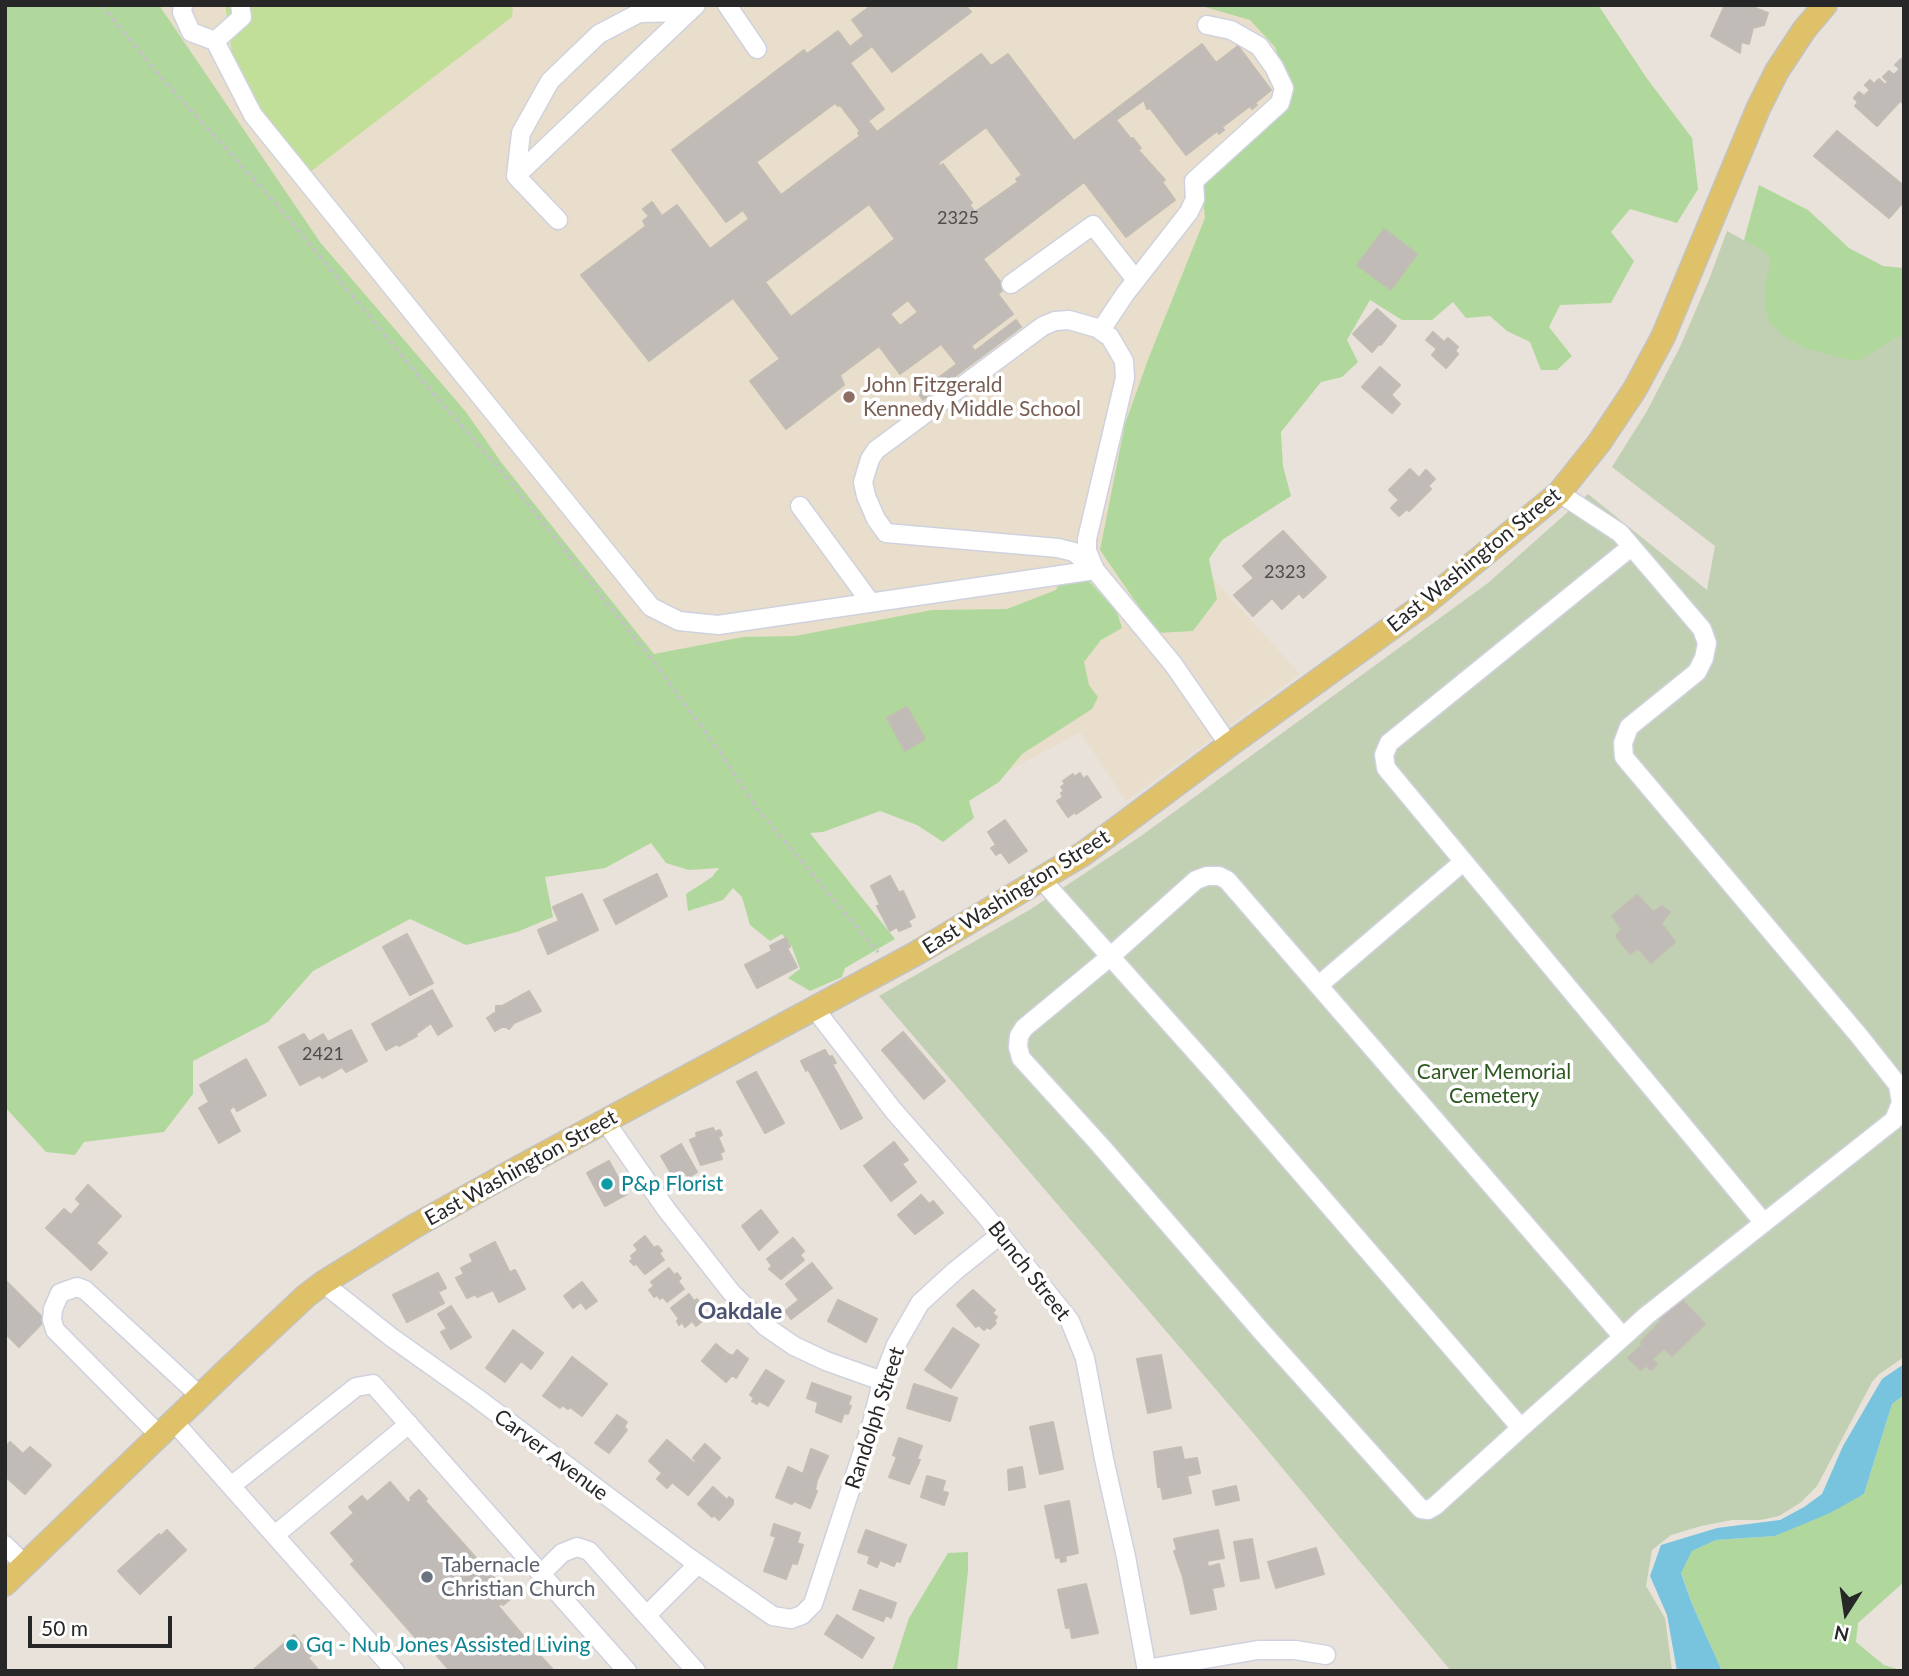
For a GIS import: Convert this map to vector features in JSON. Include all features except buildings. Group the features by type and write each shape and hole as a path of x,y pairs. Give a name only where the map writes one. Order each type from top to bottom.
{"main road":[{"name":"East Washington Street","path":"5,1584 295,1306 323,1283 413,1227 890,967 1083,854 1423,605 1559,493 1599,443 1635,388 1663,337 1758,108 1777,71 1804,30 1825,5"}],"street":[{"path":"183,5 182,12 191,32 215,41 253,115 651,607 679,621 718,625 1095,570"},
{"path":"215,41 242,17 240,5"},
{"path":"727,5 757,49"},
{"path":"516,176 693,8"},
{"path":"516,176 521,133 550,81 589,43 599,34 639,13 693,8"},
{"path":"1101,330 1189,212 1195,199 1194,181 1280,103 1284,88 1274,67 1259,46 1231,30 1208,25"},
{"path":"516,176 558,220"},
{"path":"1011,284 1093,225 1136,280"},
{"path":"1095,570 1087,551 1087,539 1125,378 1124,361 1110,337 1101,330 1069,320 1055,321 1043,326 876,450 870,459 863,482 866,496 886,533 1058,548 1074,552 1095,570 1173,664 1229,745"},
{"path":"1559,493 1620,533 1702,629 1707,643 1697,672 1629,727 1623,743 1624,757 1898,1085 1901,1103 1894,1120 1623,1337 1428,1510 1421,1509 1021,1058 1017,1047 1024,1028 1111,956 1196,880 1219,876 1227,880 1623,1337"},
{"path":"800,506 871,603"},
{"path":"1631,547 1389,743 1384,755 1386,768 1764,1223"},
{"path":"1318,985 1463,862"},
{"path":"1041,880 1111,956 1521,1428"},
{"name":"Bunch Street","path":"814,1008 893,1110 1000,1234 1070,1321 1081,1345 1126,1557 1146,1670"},
{"path":"605,1121 674,1219 731,1292 765,1326 794,1346 826,1361 882,1381"},
{"name":"Randolph Street","path":"785,1619 802,1615 813,1604 872,1423 882,1381 896,1345 920,1303 1000,1234"},
{"name":"Carver Avenue","path":"323,1283 391,1337 698,1564 773,1616 785,1619"},
{"path":"201,1396 85,1290 77,1287 60,1293 53,1309 55,1330 80,1358 168,1429 231,1486 395,1671"},
{"path":"231,1486 356,1387 373,1384 627,1671"},
{"path":"275,1535 409,1424"},
{"path":"5,1545 25,1565"},
{"path":"541,1574 562,1553 577,1547 590,1551 696,1671"},
{"path":"647,1615 698,1564"},
{"path":"1146,1670 1258,1650 1296,1650 1326,1655"}],"path":[{"path":"100,5 159,75 279,207 430,390 499,468 655,663 722,755 755,806 890,967"}],"shaded area":[{"name":"John Fitzgerald Kennedy Middle School","path":"159,5 1413,5 1157,517 1300,674 1126,801 1080,732 1006,772 746,773 587,568 266,174 192,53"}],"green space":[{"path":"5,5 159,5 320,242 466,412 501,462 654,654 743,637 795,636 932,610 1007,609 1056,590 1067,567 1089,581 1117,612 1122,628 1101,640 1084,662 1089,685 1098,697 1092,709 1022,754 999,782 969,801 974,818 943,842 917,825 880,811 823,832 810,833 895,939 845,968 842,977 810,991 788,978 800,969 792,947 782,934 770,941 750,925 742,897 733,888 723,900 688,911 686,894 712,877 719,868 689,870 666,863 651,843 605,868 545,877 553,917 517,932 466,945 410,919 313,971 268,1022 193,1061 193,1094 164,1132 84,1142 75,1155 46,1152 5,1107"},
{"path":"225,5 513,5 512,17 301,179 236,81"},
{"path":"1198,5 1598,5 1648,80 1692,138 1698,189 1677,223 1630,209 1611,232 1634,261 1611,303 1560,305 1549,327 1572,356 1557,370 1541,370 1530,342 1507,331 1490,316 1466,318 1453,302 1432,320 1402,320 1370,300 1347,340 1358,362 1342,377 1321,382 1281,432 1283,466 1291,496 1222,540 1209,559 1217,599 1193,631 1157,633 1100,550 1125,424 1205,218 1200,171 1279,97 1283,69 1275,47 1250,20"},
{"path":"1759,185 1808,210 1849,248 1883,266 1904,268 1904,411 1709,369"},
{"name":"Carver Memorial Cemetery","path":"1727,231 1767,253 1770,261 1765,285 1765,308 1770,323 1784,336 1805,348 1849,360 1860,360 1895,338 1904,336 1904,1357 1872,1382 1817,1486 1800,1503 1779,1516 1760,1520 1732,1520 1671,1535 1652,1550 1646,1586 1665,1618 1672,1671 1451,1671 1249,1428 879,996 1031,909 1141,836 1488,583 1588,494 1707,590 1715,546 1612,467 1647,411 1680,347"},
{"path":"1904,1395 1904,1582 1858,1623 1856,1642 1884,1665 1904,1671 1722,1671 1681,1572 1692,1551 1716,1540 1775,1536 1864,1494 1892,1404"},
{"path":"968,1552 957,1671 892,1671 909,1618 948,1553"}],"water":[{"path":"1904,1364 1904,1395 1892,1404 1864,1494 1830,1513 1775,1536 1716,1540 1692,1551 1681,1573 1722,1671 1677,1671 1667,1615 1650,1576 1661,1545 1717,1528 1780,1520 1822,1494 1843,1446 1882,1379"}],"place":[{"name":"John Fitzgerald Kennedy Middle School","path":"849,397"},
{"name":"P&p Florist","path":"607,1184"},
{"name":"Tabernacle Christian Church","path":"427,1577"},
{"name":"Gq - Nub Jones Assisted Living","path":"292,1645"}],"district":[{"name":"Oakdale","path":"740,1312"}]}
